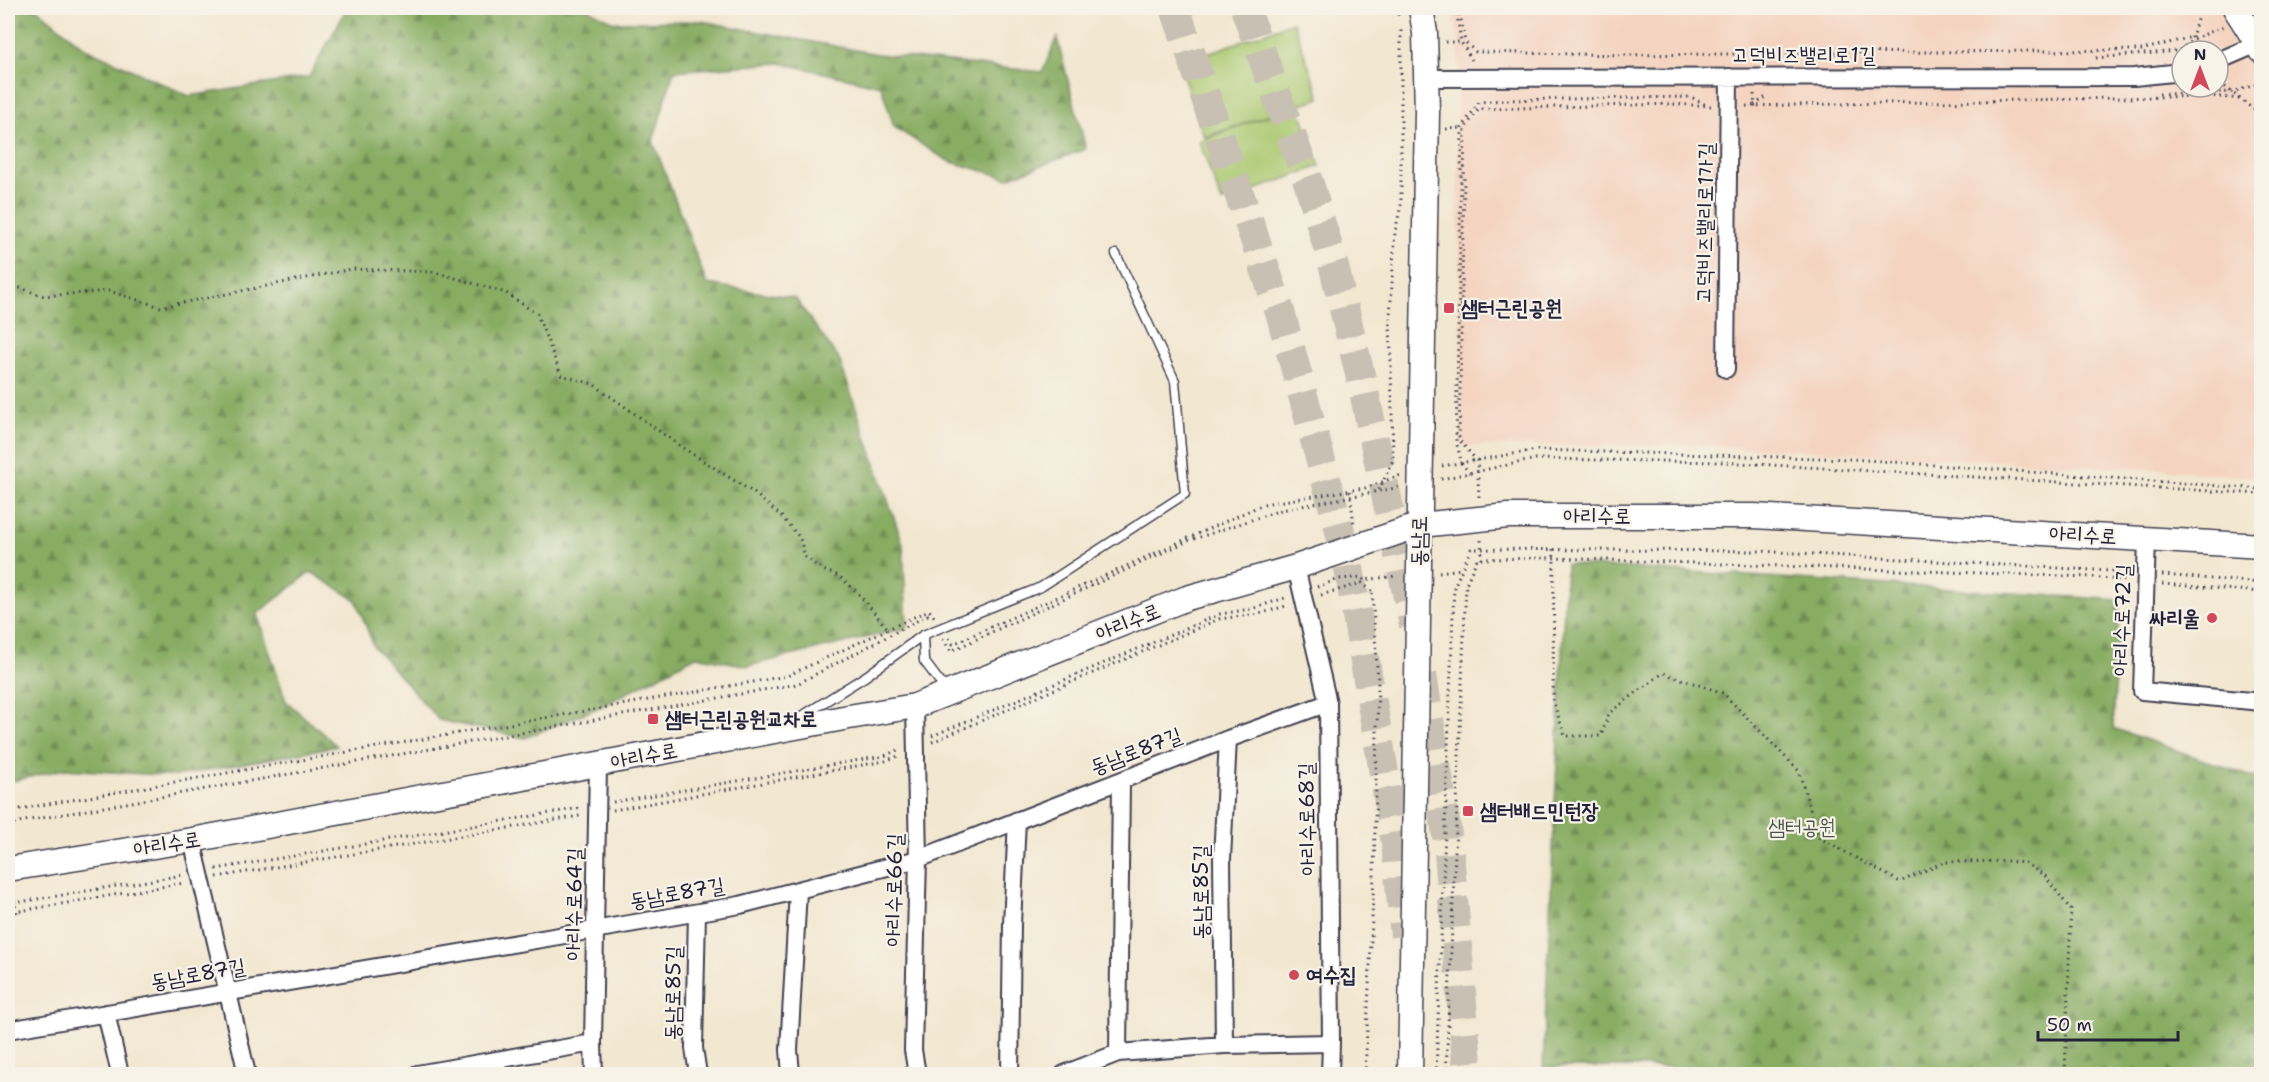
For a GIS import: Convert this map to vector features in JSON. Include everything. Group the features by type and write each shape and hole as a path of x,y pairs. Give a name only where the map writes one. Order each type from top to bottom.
{"main road":[{"name":"동남로","path":"1410,1074 1426,78 1425,33 1421,8"},
{"path":"2235,8 2260,46"},
{"name":"아리수로","path":"9,876 915,706 1188,598 1296,567 1420,525 1508,516 1754,516 2262,546"}],"street":[{"path":"2230,57 2260,46"},
{"name":"고덕비즈밸리로1길","path":"1426,78 2134,77 2170,73"},
{"name":"고덕비즈밸리로1가길","path":"1726,369 1729,77"},
{"name":"아리수로72길","path":"2146,539 2142,691 2262,702"},
{"name":"아리수로68길","path":"1296,567 1328,703 1330,1074"},
{"name":"동남로87길","path":"8,1030 697,913 798,891 918,859 1228,739 1328,703"},
{"name":"아리수로66길","path":"915,706 918,859 913,1050 917,1074"},
{"name":"동남로85길","path":"1224,1046 1222,859 1228,739"},
{"name":"아리수로64길","path":"594,1074 592,1043 598,765"},
{"path":"1118,1053 1121,782"},
{"path":"1010,1074 1012,924 1017,820"},
{"path":"192,840 247,1074"},
{"path":"791,1074 789,1050 798,891"},
{"name":"동남로85길","path":"697,913 694,1048 698,1074"},
{"path":"106,1013 120,1074"},
{"path":"417,1074 592,1043"},
{"path":"1064,1074 1118,1053 1224,1046 1331,1043"}],"lane":[{"path":"779,730 866,676 923,635 1041,587 1185,494 1175,381 1116,254"},
{"path":"923,635 924,661 948,693"}],"path":[{"path":"1378,492 1393,460 1390,317 1395,232 1401,205 1401,32 1397,8"},
{"path":"1459,8 1465,42 1476,52 1623,55 2141,50 2193,38 2198,16 2195,8"},
{"path":"2232,92 2262,83"},
{"path":"2232,92 2262,118"},
{"path":"1470,473 1462,464 1456,441 1462,128 1479,102 1691,97 1708,106 1672,104 1479,110 1465,128 1459,440 1477,461"},
{"path":"1753,106 2197,97 2240,99"},
{"path":"8,284 44,296 109,291 161,307 352,269 435,272 506,293 537,314 561,375 593,384 683,448 754,493 781,516 800,538 805,557 823,570 839,576 856,591 888,629"},
{"path":"8,824 797,684 928,615 953,644 1264,504 1365,489 1420,469 1537,450 1852,459 2262,489"},
{"path":"1436,1074 1454,586 1471,549 1760,551 2145,578 2262,583"},
{"path":"1553,549 1553,701 1565,736 1601,736 1609,712 1663,673 1723,693 1798,771 1818,837 1900,882 1944,862 2009,861 2025,863 2044,876 2071,910 2065,1074"},
{"path":"1446,1074 1466,584 1477,559 1554,558 2145,578 2262,592"},
{"path":"8,904 201,876 598,809 884,756 916,746 1219,619 1259,614 1339,579 1361,577 1372,591 1378,681 1374,875 1365,1074"},
{"path":"8,913 201,876 885,761 1220,614 1362,583 1372,591"},
{"path":"8,811 788,676 929,610 951,651 1030,614"},
{"path":"9,876 17,913"}],"shaded area":[{"path":"1451,8 2261,8 2261,478 2170,470 1698,445 1462,446 1457,120 1459,41"}],"green space":[{"path":"8,8 36,8 85,48 189,96 309,77 347,8 586,8 614,22 701,21 877,54 1042,72 1057,38 1086,149 1008,178 948,161 894,127 881,86 781,63 674,71 653,141 707,284 795,298 839,359 903,544 907,628 748,666 696,656 602,706 525,738 439,720 374,647 356,600 311,572 257,614 286,701 337,746 176,776 64,769 8,782"},
{"path":"1293,22 1320,98 1298,105 1320,166 1222,202 1199,141 1275,113 1204,137 1179,64"},
{"name":"샘터공원","path":"1566,564 2120,600 2113,728 2261,780 2261,820 2257,862 2262,863 2261,1074 1674,1074 1673,1067 1543,1067"}],"tunnel":[{"path":"1175,8 1281,315 1347,557 1396,843 1405,936"},
{"path":"1245,8 1310,187 1334,267 1363,387 1414,625"},
{"path":"1422,675 1448,841 1468,1074"}],"place":[{"name":"샘터근린공원","path":"1449,308"},
{"name":"싸리울","path":"2212,618"},
{"name":"샘터근린공원교차로","path":"653,719"},
{"name":"샘터배드민턴장","path":"1468,811"},
{"name":"여수집","path":"1294,975"}]}
